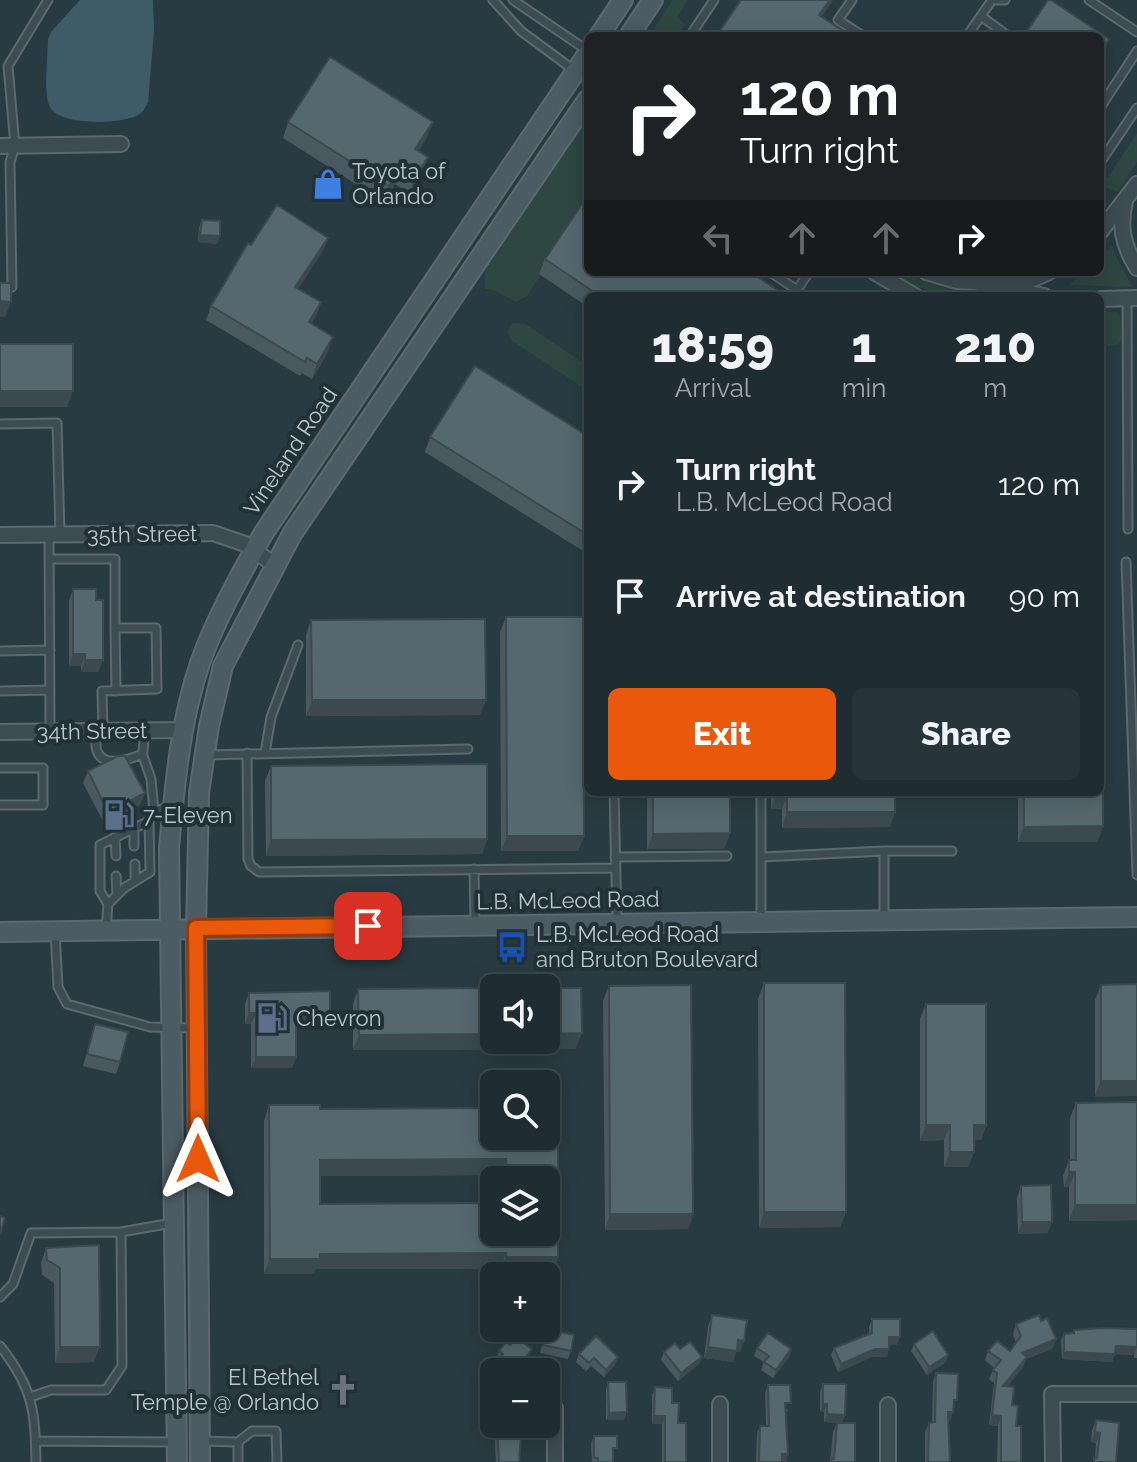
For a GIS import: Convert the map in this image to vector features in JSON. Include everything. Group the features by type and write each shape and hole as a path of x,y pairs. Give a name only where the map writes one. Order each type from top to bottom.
{"street":[{"path":"602,32 623,0"},
{"path":"632,32 653,0"},
{"name":"Vineland Road","path":"177,1462 169,847 183,730 201,663 230,594 254,550 582,75"},
{"path":"200,1462 196,928 199,793 223,666 292,534 584,105"},
{"path":"8,146 121,144"},
{"path":"1104,227 1137,184"},
{"path":"1125,201 1122,236 1137,268"},
{"path":"881,276 909,292"},
{"path":"940,276 1026,292"},
{"path":"974,282 1005,276"},
{"path":"1005,292 1040,276"},
{"path":"1104,299 1132,298"},
{"name":"35th Street","path":"0,535 213,533 233,538 275,565"},
{"name":"34th Street","path":"0,732 183,730"},
{"name":"L.B. McLeod Road","path":"0,932 1137,917"},
{"path":"1053,1462 1052,1394 1137,1394"},
{"path":"720,1404 720,1462"},
{"path":"888,1405 888,1462"},
{"path":"555,1438 555,1462"},
{"path":"176,1442 200,1441"}],"lane":[{"path":"12,287 10,162 4,65 48,0"},
{"path":"493,0 521,31 582,75"},
{"path":"513,0 584,49"},
{"path":"693,32 714,0"},
{"path":"852,0 838,20 857,32"},
{"path":"970,32 993,0 1005,0"},
{"path":"1089,0 1137,32"},
{"path":"981,16 1003,32"},
{"path":"1104,102 1137,51"},
{"path":"1104,157 1137,108"},
{"path":"776,276 797,290 806,276"},
{"path":"1128,529 1132,298"},
{"path":"0,424 57,423 54,535 49,559 50,731"},
{"path":"49,559 115,559 116,691"},
{"path":"1126,562 1137,875"},
{"path":"115,628 156,628 157,689 102,691 96,751 103,760 119,761 142,753"},
{"path":"265,753 271,717 298,645"},
{"path":"0,651 50,650"},
{"path":"0,691 50,690"},
{"path":"108,904 150,872 149,821 154,812 151,779 142,753 145,730"},
{"path":"205,755 468,749"},
{"path":"247,753 248,859 259,872 616,868"},
{"path":"0,768 43,768 43,805 0,805"},
{"path":"614,796 617,924"},
{"path":"761,796 761,922"},
{"path":"154,812 173,804"},
{"path":"106,930 108,904 100,891 100,845 149,821"},
{"path":"134,828 134,846"},
{"path":"115,837 116,856"},
{"path":"884,851 884,920"},
{"path":"761,857 952,851"},
{"path":"615,857 727,856"},
{"path":"135,864 135,881"},
{"path":"474,869 475,925"},
{"path":"116,876 117,895"},
{"path":"55,931 58,987 67,1004 150,1027 197,1028"},
{"path":"0,1297 13,1284 31,1233 121,1232 175,1223"},
{"path":"30,1397 51,1390 106,1390 122,1366 121,1232"},
{"path":"0,1346 18,1369 34,1409 36,1462"},
{"path":"200,1441 238,1442 252,1431 276,1431 277,1462"},
{"path":"36,1441 176,1442"},
{"path":"238,1442 238,1462"}],"green space":[{"path":"673,0 688,0 677,17 685,24 680,32 652,32"},
{"path":"584,123 584,209 527,296 516,302 494,290 485,289 485,271"},
{"path":"1137,133 1137,162 1117,192 1104,187 1104,177 1108,177"},
{"path":"1111,246 1132,287 1070,285 1078,276 1104,276 1104,252"},
{"path":"895,276 984,292 932,292"},
{"path":"1104,312 1116,312 1120,316 1122,338 1118,345 1104,347"},
{"path":"512,323 525,324 584,363 584,388 511,340 507,332"}],"water":[{"path":"80,0 153,0 154,30 148,102 136,116 90,122 65,118 50,107 46,84 48,39"}],"building":[{"path":"741,0 830,0 819,15 845,32 719,32"},
{"path":"1051,0 1099,32 1027,32"},
{"path":"330,57 433,122 415,149 428,157 415,178 400,169 389,186 288,122"},
{"path":"584,201 584,276 757,276 780,292 594,292 545,259"},
{"path":"277,205 328,238 295,287 321,302 309,322 333,337 317,364 307,358 305,362 211,306 248,243 251,245"},
{"path":"202,220 220,221 220,236 200,235"},
{"path":"0,283 11,283 11,302 0,301"},
{"path":"0,344 73,344 73,391 0,391"},
{"path":"475,366 584,434 584,533 430,437"},
{"path":"73,589 96,589 96,600 103,600 103,660 85,660 85,654 73,654"},
{"path":"506,617 583,617 584,836 507,836"},
{"path":"485,619 486,700 312,700 311,620"},
{"path":"118,756 125,756 145,793 108,812 88,771"},
{"path":"487,764 487,839 271,840 271,766"},
{"path":"653,796 730,796 730,833 653,834"},
{"path":"787,796 895,796 895,812 787,812"},
{"path":"1024,796 1103,796 1103,826 1024,827"},
{"path":"764,983 845,983 846,1212 764,1212"},
{"path":"1137,984 1137,1081 1101,1081 1101,985"},
{"path":"691,985 693,1214 610,1214 609,986"},
{"path":"480,988 480,1034 359,1035 358,989"},
{"path":"560,988 581,988 582,1033 560,1034"},
{"path":"330,991 330,1018 318,1018 318,1013 296,1013 296,1057 256,1057 256,1013 249,1013 249,993"},
{"path":"926,1004 986,1004 986,1125 974,1125 974,1152 950,1152 950,1125 926,1125"},
{"path":"95,1024 128,1032 120,1062 87,1054"},
{"path":"1137,1102 1137,1205 1075,1205 1075,1172 1069,1172 1069,1160 1076,1160 1076,1103"},
{"path":"269,1105 320,1105 320,1109 480,1108 480,1150 558,1150 558,1166 506,1166 506,1159 320,1160 320,1204 480,1203 480,1246 558,1246 558,1257 506,1257 506,1253 320,1254 320,1259 270,1259"},
{"path":"1051,1185 1052,1222 1022,1222 1021,1186"},
{"path":"0,1216 5,1218 0,1234"},
{"path":"99,1245 100,1347 60,1347 60,1268 47,1260 46,1248"},
{"path":"712,1315 747,1320 744,1341 738,1340 737,1351 708,1347"},
{"path":"1039,1315 1041,1321 1047,1318 1056,1339 1022,1353 1027,1357 1003,1386 1014,1387 1012,1405 1018,1406 1016,1426 1021,1426 1021,1462 1001,1462 1001,1416 992,1415 997,1373 993,1370 1001,1360 988,1351 997,1341 1010,1351 1021,1336 1016,1324"},
{"path":"872,1319 900,1319 900,1337 889,1337 889,1349 875,1349 841,1364 834,1348 872,1333"},
{"path":"1102,1328 1137,1329 1137,1347 1116,1346 1115,1354 1064,1352 1064,1334"},
{"path":"933,1331 948,1355 929,1367 914,1344"},
{"path":"560,1332 574,1335 571,1351 543,1345 544,1342 560,1342"},
{"path":"768,1333 791,1349 776,1370 764,1362 769,1356 757,1348"},
{"path":"596,1336 618,1357 606,1370 594,1358 589,1363 579,1354"},
{"path":"506,1342 510,1345 512,1342 523,1342 532,1349 525,1358 499,1358 503,1354 499,1351"},
{"path":"690,1342 702,1357 681,1373 664,1352 675,1343 680,1349"},
{"path":"936,1373 958,1374 957,1400 954,1400 953,1412 948,1412 950,1462 928,1462 929,1423 935,1422"},
{"path":"608,1382 626,1382 627,1412 609,1413"},
{"path":"823,1384 846,1384 845,1415 827,1414 827,1404 823,1404"},
{"path":"768,1385 790,1385 791,1403 785,1403 788,1454 782,1454 782,1462 759,1462 760,1426 769,1426"},
{"path":"655,1387 672,1388 672,1403 679,1403 678,1423 686,1423 686,1462 665,1462 665,1416 654,1416"},
{"path":"1096,1420 1119,1423 1116,1462 1094,1462 1100,1433 1095,1432"},
{"path":"837,1423 855,1423 855,1462 832,1462"},
{"path":"594,1436 617,1436 613,1462 598,1462 598,1458 594,1458"},
{"path":"498,1438 521,1438 519,1462 499,1462"}],"place":[{"name":"Toyota of Orlando","path":"328,184"},
{"name":"7-Eleven","path":"119,815"},
{"name":"L.B. McLeod Road and Bruton Boulevard","path":"512,947"},
{"name":"Chevron","path":"272,1018"},
{"name":"El Bethel Temple @ Orlando","path":"343,1390"}],"route":[{"path":"198,1159 196,928 368,926"}]}
